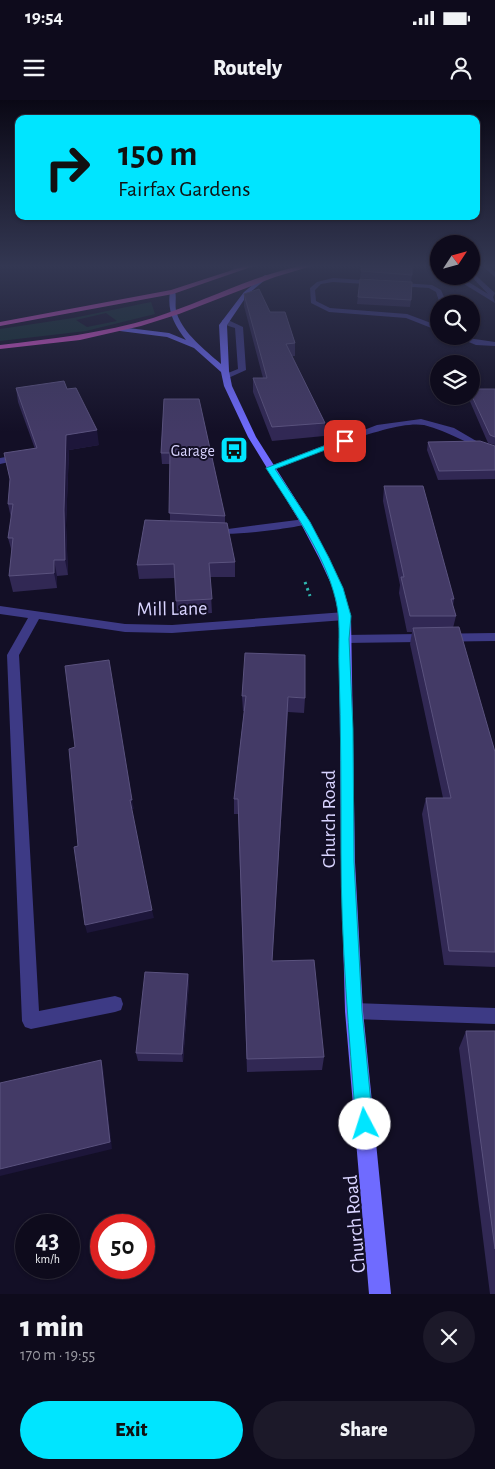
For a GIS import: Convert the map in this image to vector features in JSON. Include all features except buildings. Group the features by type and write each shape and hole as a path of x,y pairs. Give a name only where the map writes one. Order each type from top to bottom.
{"highway":[{"path":"0,324 20,321"},
{"path":"0,347 76,339 120,330 150,321"}],"main road":[{"name":"Church Road","path":"177,321 195,346 225,374"},
{"name":"Church Road","path":"225,322 223,325 225,374 252,437 305,522 338,588 345,616 348,862 354,1011 380,1294"},
{"path":"120,330 169,335 195,346"}],"street":[{"path":"225,322 239,327 242,370 225,374"},
{"path":"480,338 494,344"},
{"path":"480,343 494,344"},
{"path":"270,468 380,428 414,423 434,424 451,430 475,444 495,450"},
{"path":"0,461 11,459"},
{"path":"200,530 228,532 305,522"},
{"name":"Mill Lane","path":"0,610 125,628 172,629 345,616"},
{"path":"35,616 12,655 31,1021 115,1004"},
{"path":"344,639 495,638"},
{"path":"354,1011 495,1016"}],"green space":[{"path":"55,321 77,321 87,327 117,321 128,321 86,331 0,341 0,329"}],"place":[{"name":"Garage","path":"234,450"}],"route":[{"path":"345,441 270,468 305,522 324,558 338,588 345,616 348,862 354,1011 365,1124"}]}
